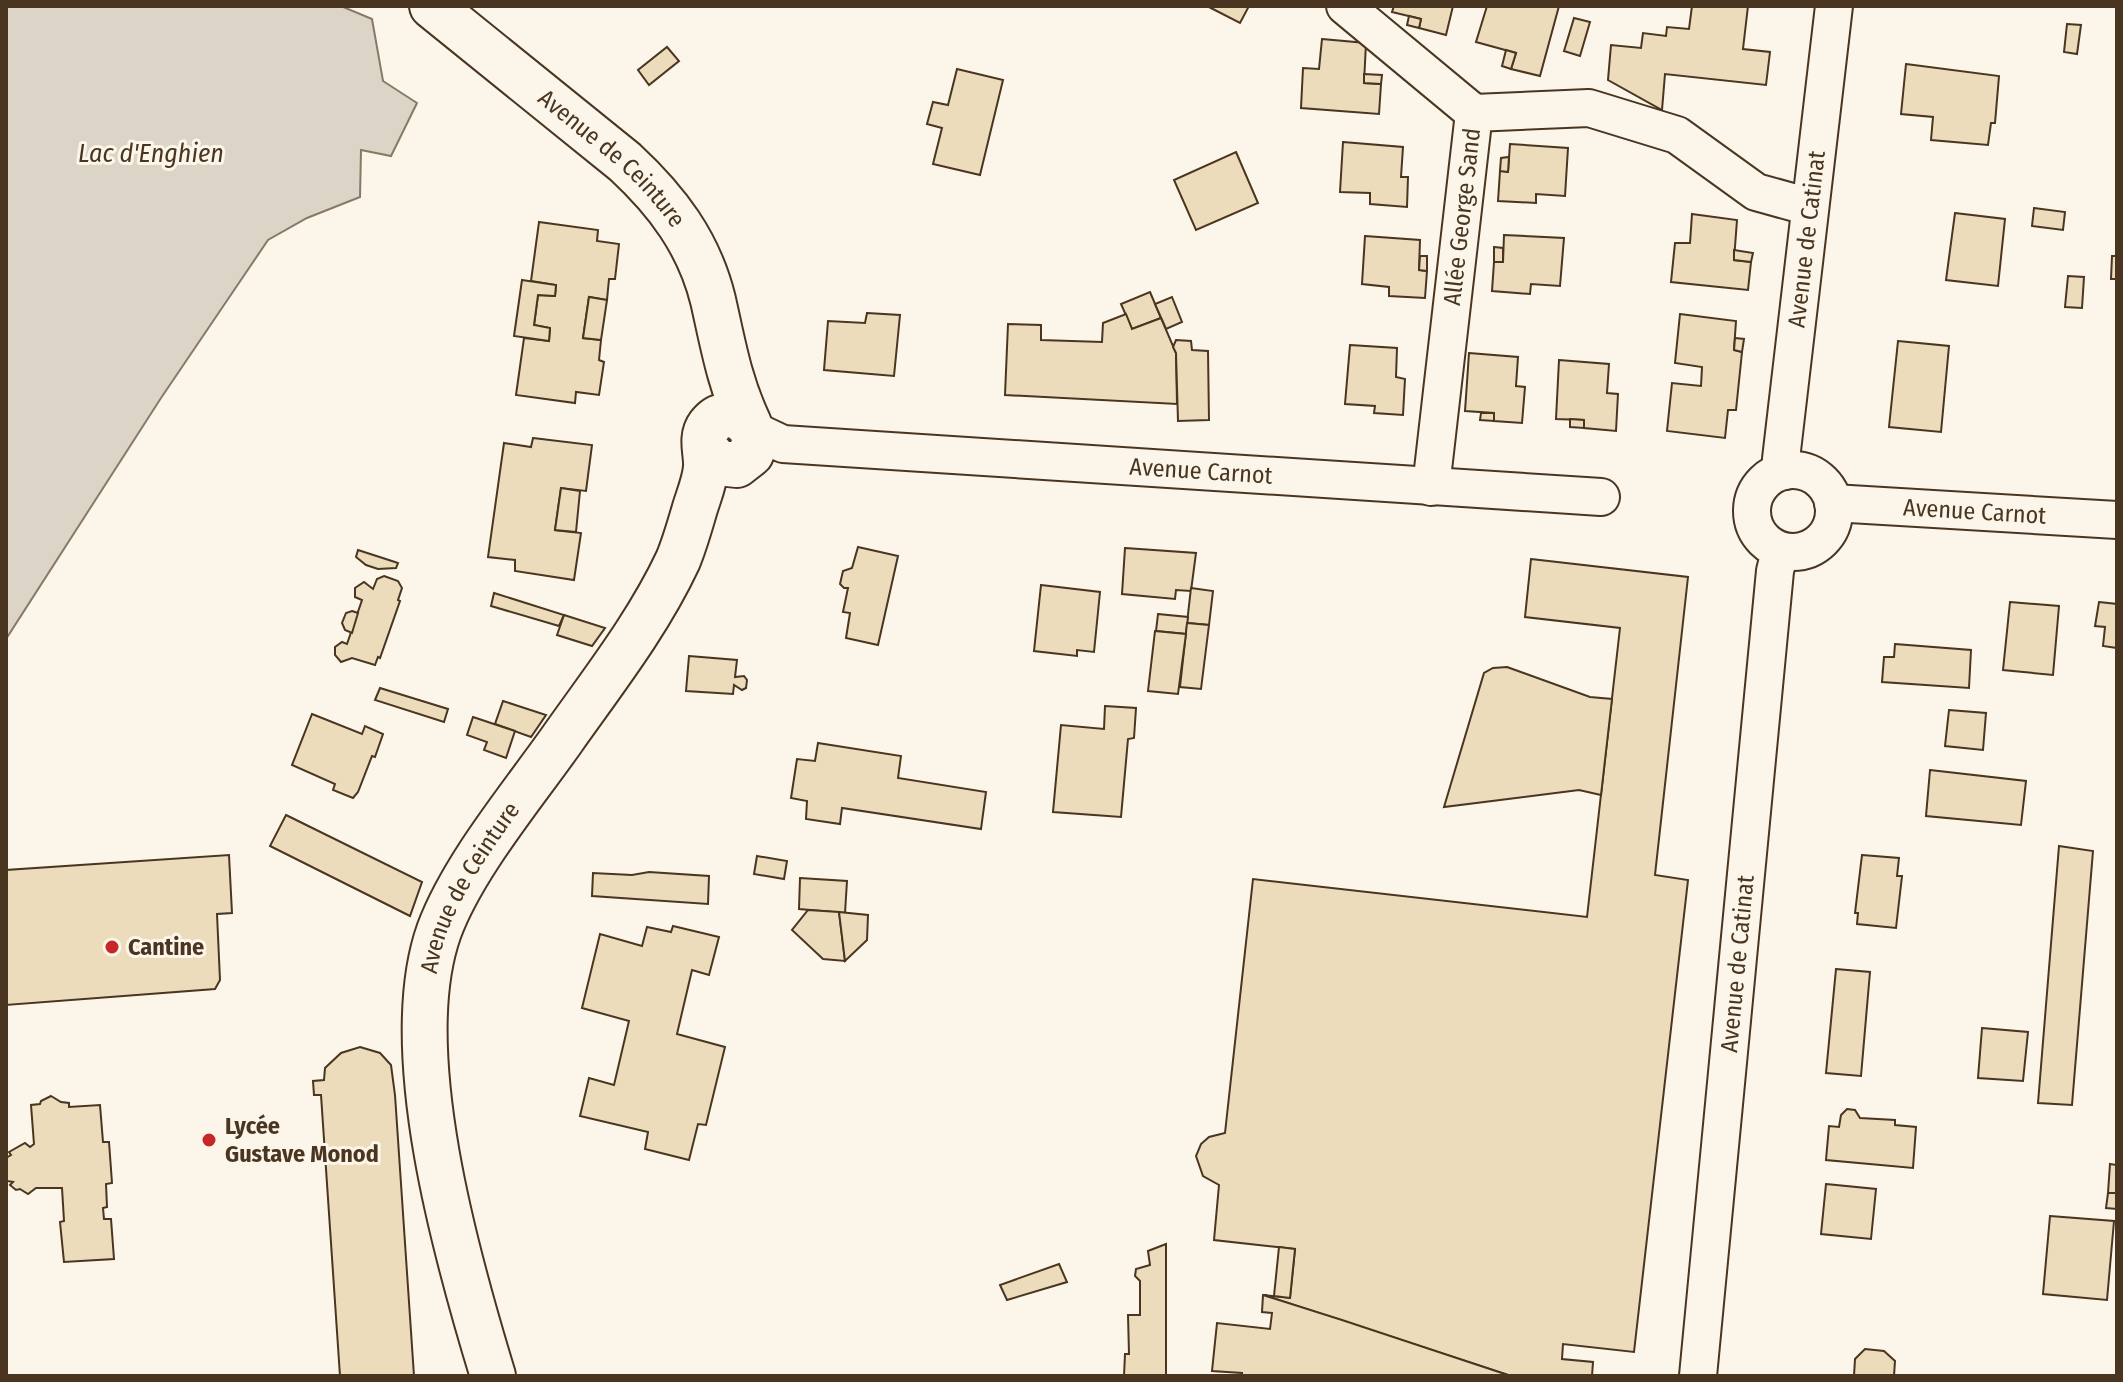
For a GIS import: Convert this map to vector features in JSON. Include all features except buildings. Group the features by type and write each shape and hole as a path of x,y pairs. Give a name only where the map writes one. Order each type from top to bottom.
{"street":[{"name":"Avenue de Ceinture","path":"432,6 625,162 668,206 689,239 713,300 724,358 732,443 690,576 666,618 476,891 464,913 449,960 442,1043 457,1161 486,1281 518,1376"},
{"path":"1345,6 1474,113"},
{"name":"Avenue de Catinat","path":"1785,471 1781,459 1834,6"},
{"name":"Allée George Sand","path":"1431,487 1474,113 1589,108 1677,135 1756,192 1810,207"},
{"name":"Avenue de Ceinture","path":"493,1376 464,1275 432,1117 425,1040 431,962 439,931 470,870 630,643 669,577 679,557 706,469 732,443"},
{"name":"Avenue Carnot","path":"732,443 781,449 802,446 1601,497"},
{"path":"1785,471 1802,471 1818,478 1829,490 1833,503 1833,523 1825,538 1812,549 1795,553 1780,551 1767,544 1757,533 1752,518 1752,503 1758,489 1769,477 1785,471"},
{"name":"Avenue Carnot","path":"1833,503 2117,520"},
{"name":"Avenue de Catinat","path":"1698,1376 1773,587 1780,551"}],"water":[{"name":"Lac d'Enghien","path":"6,6 341,6 372,19 383,81 417,103 391,156 361,150 360,197 307,218 268,240 161,398 6,639"}],"place":[{"name":"Cantine","path":"112,947"},
{"name":"Lycée Gustave Monod","path":"209,1140"}]}
